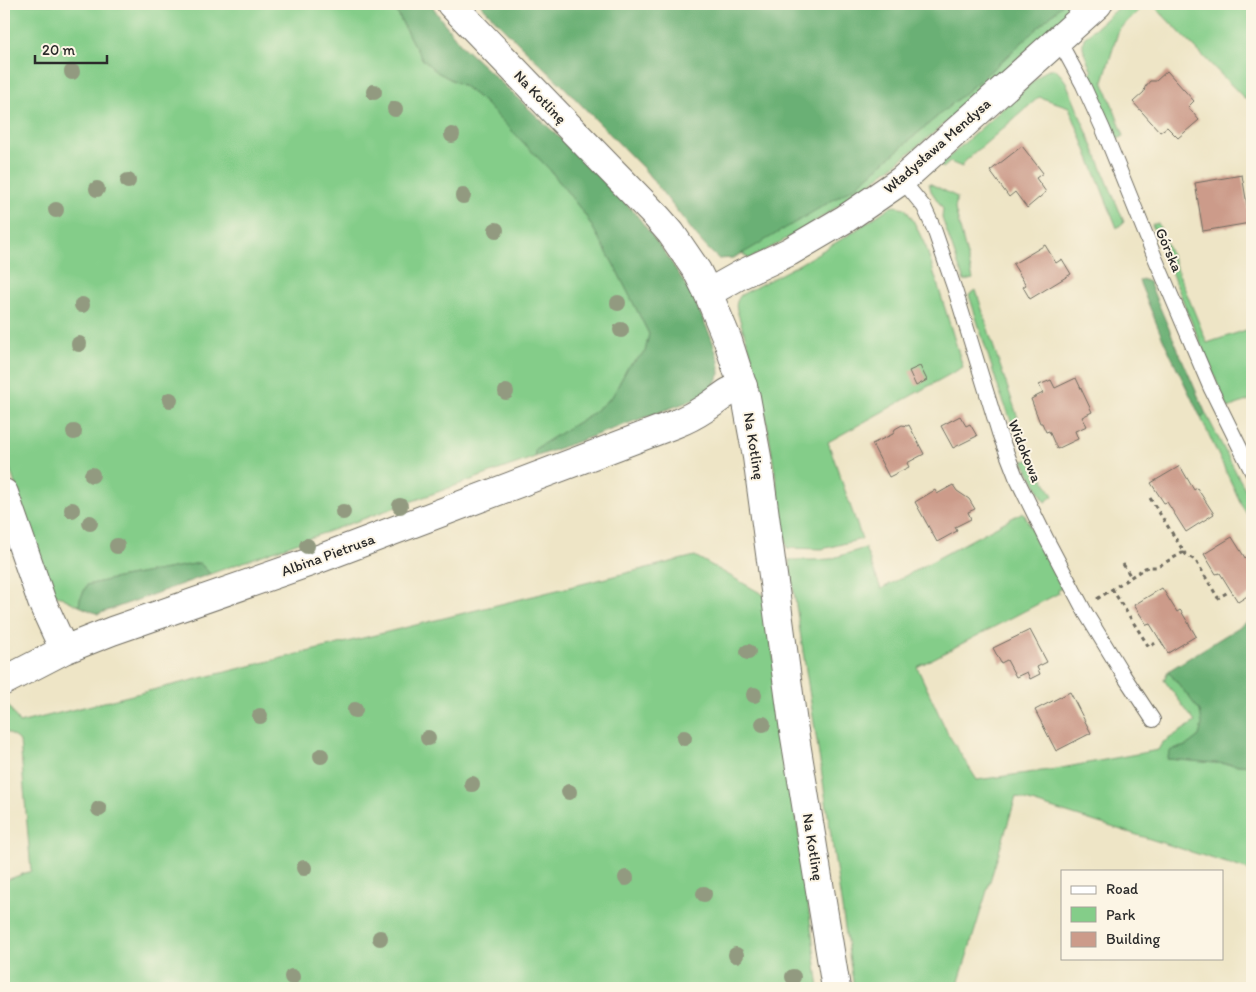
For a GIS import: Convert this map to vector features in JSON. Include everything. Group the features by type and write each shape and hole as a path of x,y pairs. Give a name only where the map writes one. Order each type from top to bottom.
{"street":[{"name":"Na Kotlinę","path":"451,4 657,216 671,233 697,272 728,341 743,386 757,457 794,731 836,988"},
{"name":"Władysława Mendysa","path":"708,293 742,274 789,252 845,219 902,180 1098,4"},
{"name":"Albina Pietrusa","path":"4,681 64,650 123,627 316,560 639,438 689,418 726,393 743,386"},
{"path":"4,493 42,602 64,650"}],"lane":[{"name":"Górska","path":"1058,40 1083,85 1211,389 1252,472"},
{"name":"Widokowa","path":"902,180 924,207 934,229 956,293 999,433 1016,477 1085,612 1153,720"}],"path":[{"path":"1150,498 1186,555 1196,561 1218,598 1228,592"},
{"path":"1096,599 1145,568 1157,567 1184,552"},
{"path":"1123,564 1131,577"},
{"path":"1112,589 1149,647 1158,642"}],"green space":[{"path":"4,4 391,4 412,42 437,72 465,87 484,102 550,170 586,216 614,265 649,334 645,352 628,367 612,397 591,414 535,449 535,457 210,574 200,563 87,585 80,599 79,606 51,592 4,451"},
{"path":"391,4 431,4 463,47 592,168 635,213 666,254 691,293 711,337 719,361 720,374 713,386 696,399 535,457 535,449 591,414 612,397 628,367 645,352 649,334 614,265 586,216 550,170 484,102 465,87 437,72 423,60"},
{"path":"480,4 1063,4 1002,61 855,187 747,251 733,258 719,259 699,239 644,169"},
{"path":"1063,4 1079,4 962,109 881,175 839,206 795,234 749,259 742,253 855,187 1002,61"},
{"path":"1122,4 1146,4 1119,29 1103,81 1124,136 1116,140 1087,75 1092,72 1085,55 1083,42 1084,38"},
{"path":"1152,4 1252,4 1252,94 1246,100"},
{"path":"1048,69 1055,69 1066,82 1124,222 1117,228 1069,107 1039,97 962,164 962,167 950,162 943,168 940,165"},
{"path":"929,183 957,197 955,209 973,279 964,281 942,218 943,209 931,191"},
{"path":"890,207 905,208 926,247 963,367 828,442 862,539 822,549 787,548 761,386 736,303 741,295 798,265 847,236"},
{"path":"1158,223 1207,343 1252,328 1252,399 1228,408 1152,225"},
{"path":"1142,279 1149,282 1206,414 1201,418 1162,337 1139,281"},
{"path":"976,290 1018,418 1013,426 999,390 969,295"},
{"path":"1206,414 1252,501 1252,521 1243,508 1201,418"},
{"path":"1033,460 1053,496 1045,502 1023,461"},
{"path":"1023,512 1063,588 1058,590 1059,593 917,667 948,734 977,780 1056,769 1158,750 1162,743 1195,722 1164,680 1168,671 1200,711 1203,724 1199,736 1186,746 1171,750 1167,759 1252,766 1252,871 1016,797 957,988 854,988 789,560 830,559 865,548 881,589"},
{"path":"695,556 764,595 789,759 819,988 4,988 4,881 31,871 20,741 4,730 4,698 19,723"},
{"path":"200,563 210,574 98,614 79,606 80,599 87,585"},
{"path":"1252,619 1252,766 1167,759 1171,750 1186,746 1199,736 1202,724 1200,711 1168,671"}],"building":[{"path":"1167,71 1194,101 1188,107 1199,120 1178,138 1167,127 1160,132 1133,102 1144,92 1145,87 1150,81 1156,81"},
{"path":"1022,146 1043,173 1036,178 1046,192 1027,208 1015,192 1009,197 990,171"},
{"path":"1242,175 1250,223 1203,231 1195,183"},
{"path":"1045,245 1056,263 1062,259 1071,274 1030,299 1023,287 1026,285 1013,264"},
{"path":"920,366 927,380 916,386 909,371"},
{"path":"1076,378 1092,412 1082,417 1087,426 1075,431 1078,439 1057,449 1049,431 1046,432 1042,423 1040,423 1031,399 1043,393 1039,385 1051,380 1055,388"},
{"path":"960,416 966,426 970,424 977,436 953,448 941,426"},
{"path":"902,425 909,425 924,454 907,463 909,467 889,477 872,444 893,434 895,429"},
{"path":"1180,466 1194,490 1197,488 1214,514 1186,532 1167,502 1164,503 1151,483"},
{"path":"953,485 957,491 969,499 975,509 968,512 971,519 955,527 957,531 937,542 915,502 935,490 937,494"},
{"path":"1232,537 1247,561 1249,559 1252,563 1252,593 1238,602 1220,573 1216,574 1204,554"},
{"path":"1162,588 1177,612 1181,611 1196,636 1168,653 1150,624 1147,625 1134,605"},
{"path":"1030,630 1047,662 1037,667 1040,674 1030,679 1027,672 1016,677 1007,660 1001,663 993,648"},
{"path":"1070,692 1091,733 1056,751 1035,710"}]}
